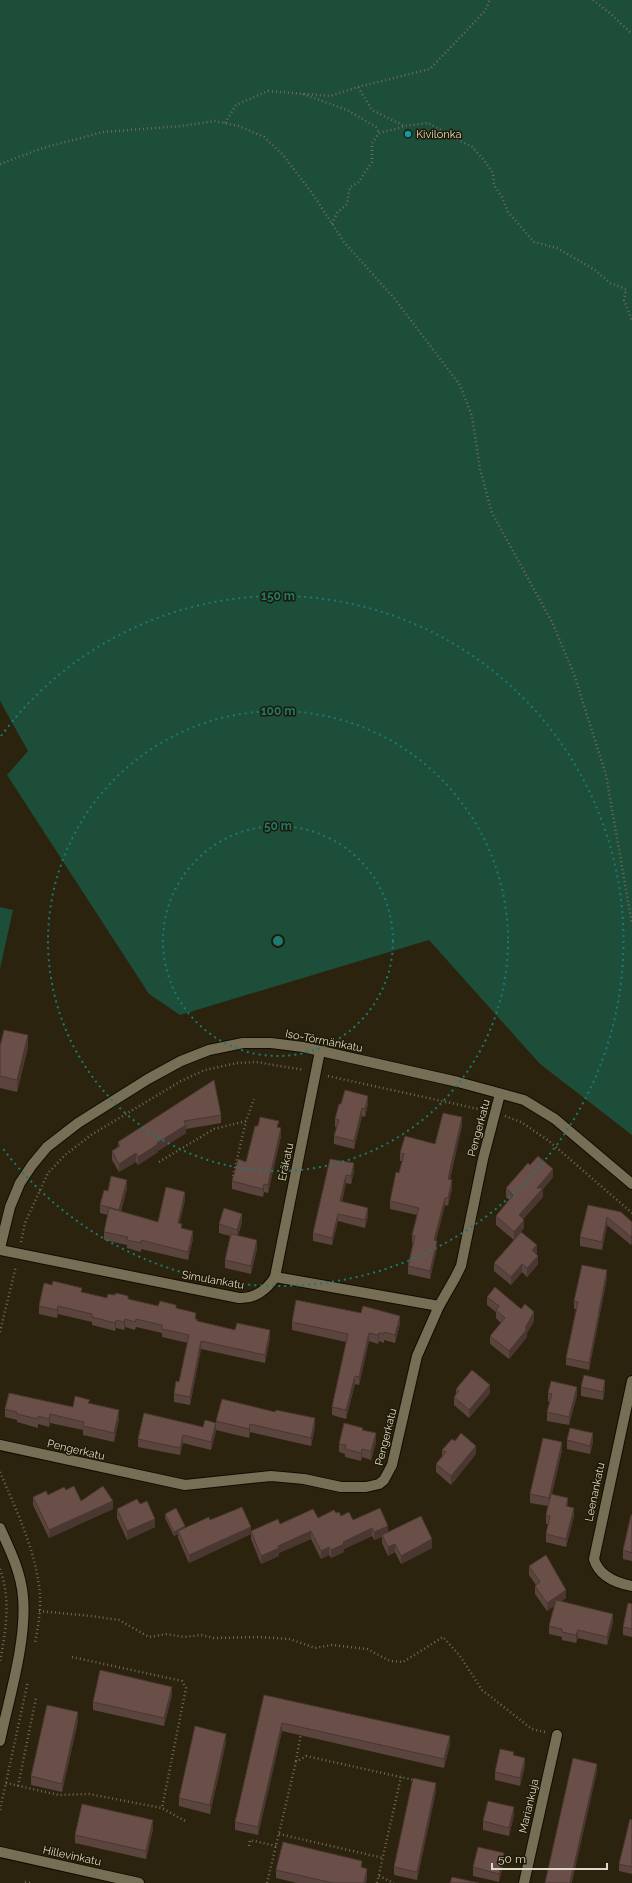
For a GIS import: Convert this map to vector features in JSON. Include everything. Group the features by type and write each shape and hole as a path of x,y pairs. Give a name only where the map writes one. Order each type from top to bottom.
{"street":[{"name":"Iso-Törmänkatu","path":"0,1249 10,1207 20,1183 47,1147 78,1123 181,1060 209,1050 243,1043 272,1043 320,1051 458,1082 524,1100 555,1119 632,1184"},
{"name":"Eräkatu","path":"275,1276 320,1051"},
{"name":"Pengerkatu","path":"0,1445 185,1485 271,1476 304,1479 341,1487 373,1486 384,1480 392,1465 412,1370 439,1306 456,1278 460,1266 482,1159 496,1114 500,1094"},
{"name":"Simulankatu","path":"0,1249 18,1254 239,1298 253,1297 264,1289 275,1276"},
{"path":"275,1276 439,1306"},
{"name":"Leenankatu","path":"632,1382 594,1559 598,1569 612,1580 632,1586"},
{"path":"0,1528 19,1574 23,1597 22,1633 0,1741"},
{"name":"Mariankuja","path":"524,1883 557,1735"},
{"name":"Hillevinkatu","path":"0,1852 139,1883"}],"path":[{"path":"225,123 236,106 268,91 330,96 358,87 430,69 485,11 490,0"},
{"path":"593,0 611,14 632,34"},
{"path":"358,87 372,110 404,126"},
{"path":"300,93 347,110 376,127 379,133"},
{"path":"0,164 43,148 103,132 181,126 215,121 239,126 264,137 283,155 312,193 344,242 394,298 460,385 472,416 480,469 492,513 552,622 574,674 586,710 606,775 632,924"},
{"path":"332,224 337,213 347,204 350,187 358,183 372,162 372,144 379,133 404,126 428,124 472,147 493,173 494,184 502,197 508,212 534,242 557,248 595,270 610,283 626,289 624,300 632,321"},
{"path":"0,1332 25,1223 48,1173 65,1155 91,1135 181,1081 205,1070 237,1063 256,1062 316,1073 496,1114 521,1122 549,1141 632,1213"},
{"path":"233,1176 246,1121 254,1099"},
{"path":"159,1162 214,1129 246,1121"},
{"path":"0,1569 7,1600 6,1636 0,1659"},
{"path":"39,1611 119,1620 148,1637 166,1634 184,1637 260,1637 290,1639 315,1648 332,1645 367,1649 390,1661 403,1662 443,1637 460,1656 482,1690 532,1729 557,1735"},
{"path":"72,1656 182,1681 186,1688 162,1808"},
{"path":"18,1786 36,1698"},
{"path":"267,1883 296,1762 303,1726"},
{"path":"296,1762 306,1756 416,1780"},
{"path":"377,1883 401,1777"},
{"path":"6,1783 58,1795 88,1794 162,1808 186,1821"},
{"path":"279,1834 383,1858"},
{"path":"249,1846 250,1840 276,1846"},
{"path":"379,1876 394,1883"},
{"path":"25,1882 30,1883"}],"green space":[{"path":"0,0 632,0 632,1135 540,1064 429,940 180,1015 149,994 7,775 28,751 0,701"},
{"path":"0,907 13,910 0,969"}],"building":[{"path":"4,1030 28,1035 17,1080 0,1076 0,1046"},
{"path":"214,1080 221,1115 184,1121 186,1125 157,1143 158,1144 138,1157 136,1153 119,1164 112,1151 120,1146 118,1142"},
{"path":"345,1090 368,1096 365,1109 362,1108 354,1141 334,1136 339,1120 335,1119"},
{"path":"443,1113 462,1117 448,1179 452,1180 448,1198 445,1198 434,1240 437,1241 430,1271 408,1266 415,1236 412,1235 419,1208 390,1201 396,1172 399,1173 404,1154 400,1153 405,1136 435,1144"},
{"path":"260,1117 279,1121 277,1127 281,1128 268,1185 264,1184 263,1189 232,1181 238,1159 246,1162 255,1126 258,1126"},
{"path":"538,1156 553,1169 537,1188 543,1188 519,1215 524,1220 514,1232 496,1216 513,1195 506,1188 528,1163 530,1165"},
{"path":"330,1159 354,1163 351,1176 346,1175 340,1201 368,1208 365,1220 338,1214 332,1238 313,1233"},
{"path":"111,1176 127,1180 119,1210 100,1205 104,1190 108,1191"},
{"path":"166,1187 185,1192 178,1223 182,1224 181,1228 193,1231 188,1252 141,1240 141,1243 127,1240 128,1237 104,1232 109,1208 158,1222"},
{"path":"588,1205 621,1212 632,1222 631,1237 607,1217 602,1242 580,1237"},
{"path":"224,1208 242,1214 237,1230 219,1224"},
{"path":"521,1232 537,1245 532,1250 538,1256 527,1268 522,1264 511,1277 494,1263"},
{"path":"231,1234 257,1240 251,1266 225,1260"},
{"path":"582,1265 607,1270 589,1363 566,1358 578,1302 574,1301"},
{"path":"53,1281 82,1288 81,1292 107,1298 108,1294 115,1295 116,1293 128,1296 128,1299 158,1306 160,1301 176,1305 176,1308 196,1313 195,1319 197,1319 197,1321 235,1330 237,1323 270,1330 265,1355 201,1341 190,1397 174,1394 176,1381 179,1382 189,1335 162,1329 162,1325 136,1319 135,1322 125,1319 124,1322 116,1320 115,1323 92,1317 92,1314 58,1306 57,1310 39,1306 44,1283 52,1285"},
{"path":"495,1287 521,1309 525,1304 534,1312 525,1328 527,1329 509,1351 490,1336 505,1318 496,1310 499,1306 487,1297"},
{"path":"296,1300 361,1313 363,1306 400,1316 395,1335 384,1332 384,1334 379,1333 378,1335 369,1333 359,1377 355,1376 346,1410 332,1407 348,1334 292,1322"},
{"path":"472,1370 490,1385 469,1410 454,1397 459,1391 456,1389"},
{"path":"584,1375 605,1380 603,1392 581,1387"},
{"path":"551,1381 577,1387 569,1417 547,1412 552,1394 548,1393"},
{"path":"9,1393 73,1407 75,1396 90,1400 88,1403 119,1410 114,1433 83,1426 84,1422 50,1414 49,1419 38,1416 38,1419 17,1414 17,1412 5,1409"},
{"path":"222,1399 275,1412 276,1410 315,1418 311,1438 250,1424 249,1429 216,1421"},
{"path":"144,1413 203,1427 205,1420 216,1423 211,1442 183,1435 180,1448 138,1439"},
{"path":"344,1423 363,1428 362,1430 376,1433 371,1451 362,1449 361,1453 345,1449 346,1445 339,1444"},
{"path":"570,1428 593,1433 590,1446 567,1440"},
{"path":"461,1433 476,1446 451,1476 436,1464 446,1452 442,1450 452,1439 455,1441"},
{"path":"543,1438 562,1442 549,1498 530,1494"},
{"path":"74,1486 81,1501 103,1486 113,1501 49,1530 33,1497 46,1491 48,1495 64,1487 66,1490"},
{"path":"551,1494 568,1498 566,1506 574,1508 566,1539 546,1534 550,1516 546,1515"},
{"path":"137,1499 140,1504 147,1501 155,1519 127,1531 117,1509"},
{"path":"242,1507 251,1527 189,1555 178,1531 209,1517 210,1520"},
{"path":"176,1508 185,1526 174,1532 165,1514"},
{"path":"380,1508 388,1526 374,1532 372,1528 343,1542 344,1544 331,1550 329,1547 321,1551 311,1531 278,1546 279,1548 261,1556 251,1531 278,1519 280,1524 313,1509 318,1518 334,1510 336,1513 339,1512 341,1516 349,1512 353,1520"},
{"path":"632,1515 632,1553 623,1550"},
{"path":"421,1516 432,1539 401,1556 395,1544 388,1547 382,1535"},
{"path":"546,1555 566,1590 547,1603 535,1586 540,1582 529,1566"},
{"path":"556,1600 613,1614 607,1637 578,1630 576,1635 562,1632 562,1629 549,1626"},
{"path":"628,1603 632,1604 632,1629 623,1627"},
{"path":"100,1670 172,1687 164,1718 93,1702"},
{"path":"264,1695 450,1736 444,1759 282,1723 258,1827 235,1822"},
{"path":"47,1705 78,1712 62,1784 31,1776"},
{"path":"195,1726 226,1734 210,1805 179,1798"},
{"path":"500,1749 514,1752 513,1755 525,1758 520,1778 495,1772"},
{"path":"573,1758 597,1764 570,1883 545,1883"},
{"path":"413,1778 436,1783 417,1872 394,1867"},
{"path":"488,1801 514,1807 509,1828 483,1821"},
{"path":"82,1804 153,1820 146,1851 75,1835"},
{"path":"630,1819 632,1820 632,1867 619,1864"},
{"path":"283,1842 362,1861 361,1867 367,1869 364,1883 333,1883 276,1870"},
{"path":"478,1847 504,1853 499,1874 473,1867"},
{"path":"452,1877 479,1883 450,1883"}],"place":[{"name":"Kivilonka","path":"408,134"}]}
